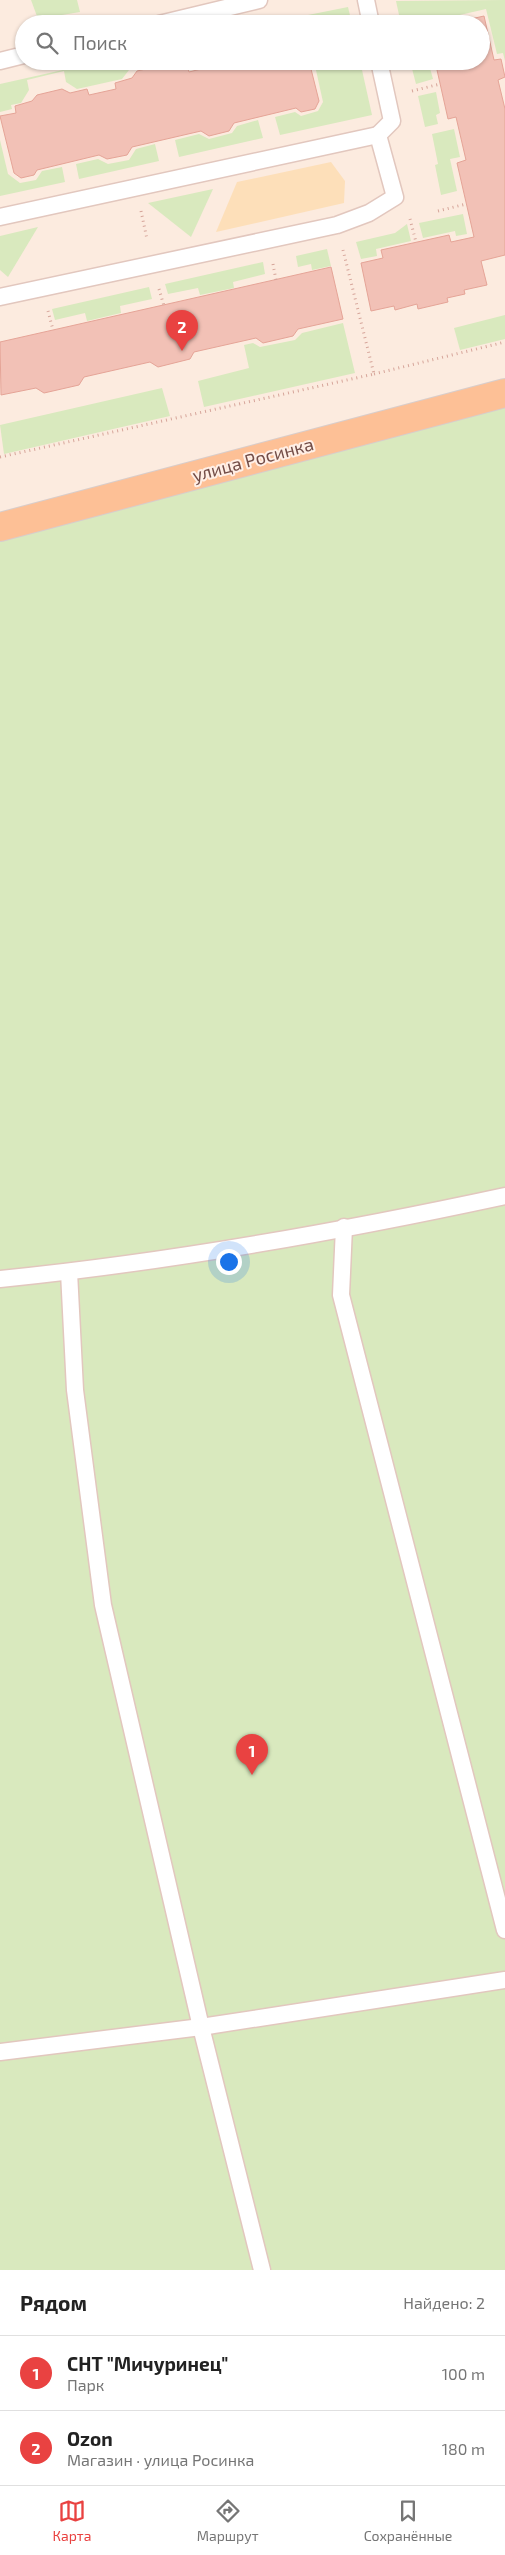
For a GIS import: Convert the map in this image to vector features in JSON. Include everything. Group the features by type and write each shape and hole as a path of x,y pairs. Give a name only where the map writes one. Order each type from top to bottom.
{"main road":[{"name":"улица Росинка","path":"0,527 505,393"}],"lane":[{"path":"196,15 259,0"},
{"path":"366,0 369,15"},
{"path":"0,61 15,57"},
{"path":"0,216 378,135 392,121 381,70"},
{"path":"0,297 337,225 369,213 394,197 378,135"},
{"path":"0,1279 69,1272 230,1250 344,1227 376,1224 505,1196"},
{"path":"344,1227 341,1295 505,1930"},
{"path":"69,1272 75,1390 103,1605 201,2027 262,2270"},
{"path":"0,2052 201,2027 505,1980"}],"path":[{"path":"412,91 440,84"},
{"path":"438,211 466,204"},
{"path":"410,219 416,242"},
{"path":"337,225 374,374"},
{"path":"0,457 374,374 505,342"}],"green space":[{"path":"31,0 77,0 80,12 62,15 37,15"},
{"path":"505,0 505,61 503,53 497,54 490,25 490,15 487,15 486,9 460,15 399,15 396,1"},
{"path":"348,7 350,15 308,15"},
{"path":"63,70 129,70 122,79 77,89 66,82 64,71 27,80 29,90 21,103 11,105 12,109 0,112 0,84"},
{"path":"316,70 362,70 372,115 280,135 275,117 295,112 301,116 318,111 323,102"},
{"path":"412,70 430,70 433,79 416,84"},
{"path":"436,92 440,113 436,115 438,124 425,127 418,96"},
{"path":"258,120 263,138 179,157 175,140 199,134 209,139 232,133 237,126"},
{"path":"454,129 460,157 450,159 457,191 441,195 435,165 438,164 432,134"},
{"path":"0,140 8,174 20,183 36,180 42,171 62,167 65,182 0,196"},
{"path":"155,144 159,161 79,179 76,164 98,159 108,164 129,160 136,149"},
{"path":"213,189 191,237 148,203"},
{"path":"463,214 467,234 456,236 455,231 423,238 419,223"},
{"path":"407,224 411,241 376,249 377,256 361,259 356,242 395,233"},
{"path":"38,227 8,277 0,270 0,236"},
{"path":"327,249 331,266 312,270 311,264 298,267 296,256"},
{"path":"263,262 265,274 233,282 234,288 200,295 198,288 168,294 165,284"},
{"path":"149,287 152,299 120,306 121,313 87,321 85,313 55,320 52,309"},
{"path":"505,315 505,339 460,350 454,328"},
{"path":"343,323 355,373 204,407 198,381 249,368 244,345 253,343 260,347 295,340 302,333"},
{"path":"162,388 170,416 4,454 0,425"},
{"path":"505,405 505,2270 0,2270 0,533"}],"sand":[{"path":"331,162 345,181 344,203 216,232 237,182"}],"building":[{"path":"490,42 494,60 501,59 505,77 498,80 505,109 505,255 481,261 487,285 464,290 465,294 447,298 448,302 418,309 417,304 395,310 394,306 371,311 361,263 383,258 381,250 449,235 451,242 474,237 457,163 466,160 456,117 448,119 437,70 490,70"},
{"path":"141,70 188,70 189,72 197,70 311,70 319,101 315,109 301,112 296,108 234,123 229,131 209,136 201,131 132,147 127,155 107,159 99,155 37,170 34,175 21,178 14,173 0,116 16,113 15,106 32,101 37,95 62,89 70,93 87,89 89,95 116,89 115,83 132,78 137,71"},
{"path":"331,267 343,319 298,329 293,336 263,343 256,338 194,352 190,359 158,367 150,362 84,377 79,385 44,393 36,388 1,395 0,342"}],"place":[{"name":"Ozon","path":"182,351"},
{"name":"СНТ \"Мичуринец\"","path":"252,1775"}]}
